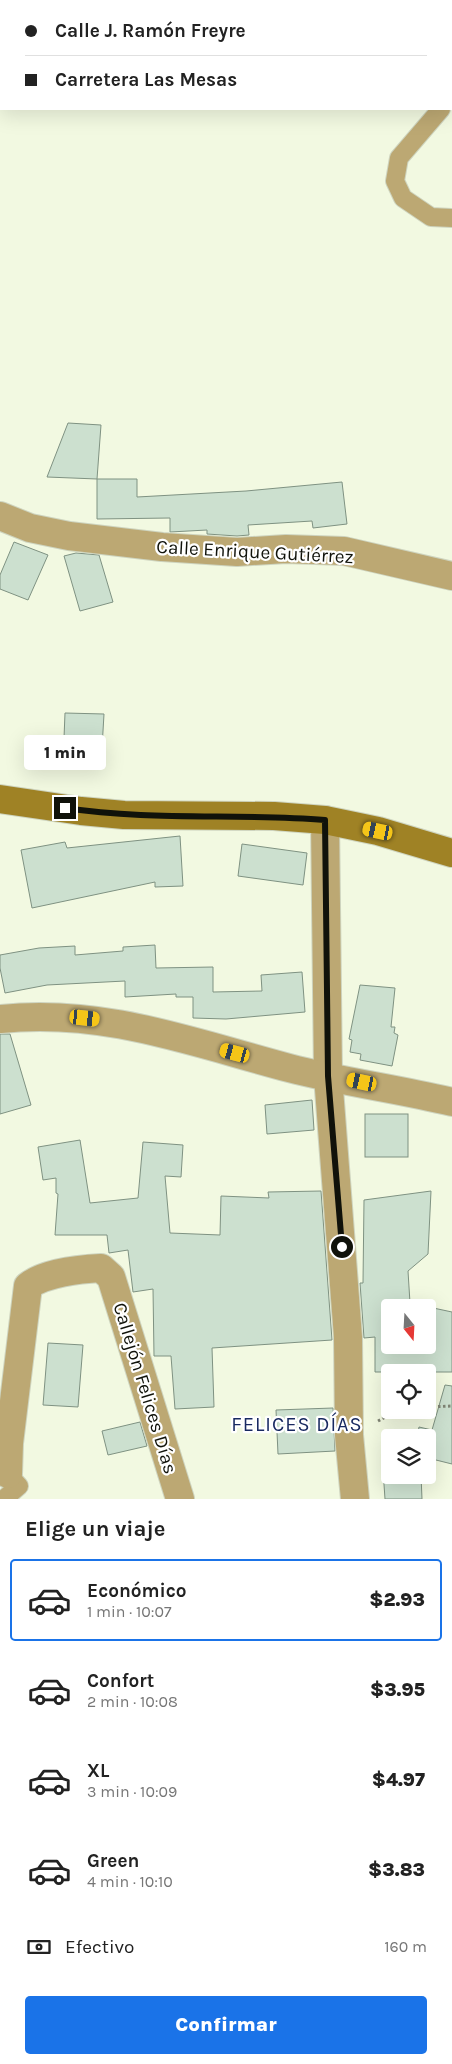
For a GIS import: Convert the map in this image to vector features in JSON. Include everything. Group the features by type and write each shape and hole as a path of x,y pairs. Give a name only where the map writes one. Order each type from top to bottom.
{"street":[{"name":"Calle Enrique Gutiérrez","path":"0,516 30,528 69,536 162,547 237,552 286,549 344,552 452,576"},
{"path":"0,799 81,811 124,815 274,816 325,820 378,831 452,853"},
{"path":"325,820 328,1076 348,1337 350,1435 355,1499"},
{"path":"0,1019 22,1016 103,1020 142,1028 291,1068 452,1102"},
{"name":"Callejón Felices Días","path":"8,1483 9,1443 28,1286 33,1282 50,1277 86,1269 101,1268 111,1277 180,1499"}],"lane":[{"path":"440,110 399,158 395,181 403,198 431,217 452,218"}],"path":[{"path":"436,1407 452,1406"}],"building":[{"path":"68,423 101,425 97,479 47,477"},
{"path":"97,479 137,479 137,497 246,491 342,482 347,524 313,528 312,521 248,525 249,535 237,536 207,534 207,530 170,532 170,518 97,519"},
{"path":"14,542 48,555 28,600 0,589 0,575"},
{"path":"76,553 99,555 113,602 80,611 64,556"},
{"path":"65,713 104,714 101,765 63,763"},
{"path":"180,836 183,886 155,887 155,882 32,908 21,850 65,842 67,848"},
{"path":"242,844 307,853 303,885 238,876"},
{"path":"155,945 156,968 213,967 213,992 262,991 261,975 302,972 305,1012 226,1019 193,1018 193,997 176,997 176,994 125,997 125,981 47,985 5,993 0,968 0,955 39,948 75,946 75,955 123,951 123,947"},
{"path":"360,985 395,988 391,1027 395,1027 394,1033 398,1035 392,1066 360,1060 361,1054 350,1052 352,1040 349,1039"},
{"path":"0,1034 10,1034 31,1105 0,1114"},
{"path":"312,1100 314,1130 267,1134 265,1105"},
{"path":"365,1114 408,1114 408,1157 365,1157"},
{"path":"80,1140 90,1203 138,1198 143,1142 183,1145 181,1177 165,1176 170,1233 220,1235 221,1196 269,1198 268,1192 321,1191 332,1340 212,1348 214,1407 175,1409 171,1356 154,1356 153,1289 133,1292 128,1250 109,1253 107,1235 55,1235 58,1194 56,1193 56,1178 43,1180 38,1147"},
{"path":"431,1191 428,1254 408,1271 410,1299 381,1299 381,1354 436,1354 436,1309 452,1312 452,1372 436,1372 436,1364 381,1364 381,1372 375,1372 375,1337 364,1338 360,1283 363,1283 364,1200"},
{"path":"48,1343 83,1345 78,1407 43,1405"},
{"path":"445,1385 452,1386 452,1464 436,1460 436,1429 432,1429"},
{"path":"333,1408 335,1451 278,1454 276,1410"},
{"path":"140,1422 147,1446 108,1455 102,1431"},
{"path":"384,1484 421,1484 422,1499 385,1499"}],"district":[{"name":"FELICES DÍAS","path":"297,1424"}],"route":[{"path":"65,808 124,815 274,816 325,820 328,1076 342,1247"}]}
